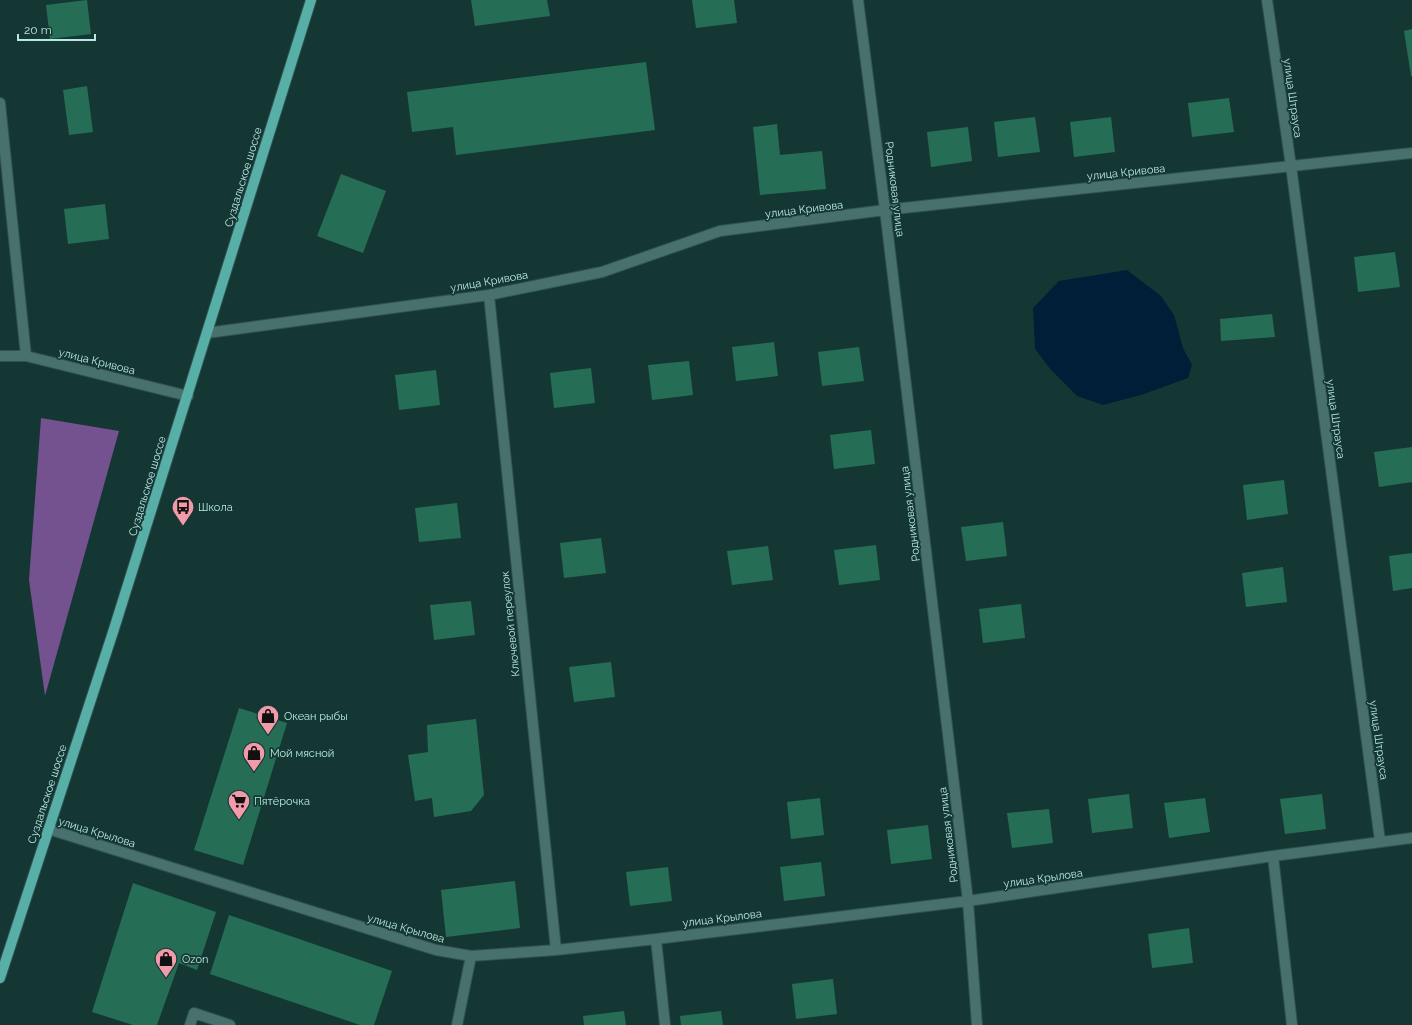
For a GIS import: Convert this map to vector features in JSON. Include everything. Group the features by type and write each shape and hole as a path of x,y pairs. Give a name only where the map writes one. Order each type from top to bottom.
{"main road":[{"name":"Суздальское шоссе","path":"0,978 114,629 311,0"}],"street":[{"name":"Родниковая улица","path":"858,0 886,210 968,901 977,1025"},
{"name":"улица Штрауса","path":"1267,0 1291,166 1380,841"},
{"path":"0,103 26,356"},
{"name":"улица Кривова","path":"207,333 489,295 602,272 720,231 886,210 1412,153"},
{"name":"Ключевой переулок","path":"489,295 556,950"},
{"name":"улица Кривова","path":"0,356 26,356 188,396"},
{"name":"улица Крылова","path":"48,829 436,950 471,956 556,950 656,939 968,901 1272,856 1412,838"},
{"path":"1272,856 1292,1025"},
{"path":"656,939 665,1025"},
{"path":"456,1025 471,956"},
{"path":"190,1025 194,1013 230,1025"}],"shaded area":[{"path":"41,418 119,431 45,696 29,580"}],"water":[{"path":"1127,270 1161,296 1174,315 1183,348 1192,365 1188,378 1141,395 1103,405 1077,396 1051,370 1035,349 1033,308 1059,281"}],"building":[{"path":"87,0 91,34 50,39 46,5"},
{"path":"471,0 547,0 550,16 475,26"},
{"path":"692,0 734,0 737,23 696,28"},
{"path":"1412,29 1412,76 1411,76 1404,31"},
{"path":"646,62 655,130 456,155 453,127 412,132 407,92"},
{"path":"87,86 93,132 69,135 63,90"},
{"path":"1229,98 1234,132 1192,137 1188,103"},
{"path":"1035,117 1040,152 998,157 994,122"},
{"path":"1111,117 1115,152 1074,157 1070,122"},
{"path":"777,124 780,155 822,151 826,189 760,195 753,127"},
{"path":"968,127 972,161 931,167 927,132"},
{"path":"341,174 386,191 363,253 317,236"},
{"path":"105,204 109,239 68,244 64,209"},
{"path":"1395,252 1400,287 1358,292 1354,257"},
{"path":"1272,314 1275,337 1221,341 1220,319"},
{"path":"774,342 778,376 736,381 732,347"},
{"path":"859,347 864,381 822,386 818,352"},
{"path":"689,361 693,395 652,400 648,365"},
{"path":"591,368 595,403 554,408 550,373"},
{"path":"436,370 440,405 399,410 395,375"},
{"path":"871,430 875,464 834,469 830,435"},
{"path":"1412,447 1412,482 1379,487 1374,452"},
{"path":"1284,480 1288,514 1247,520 1243,485"},
{"path":"457,503 461,538 419,542 415,508"},
{"path":"1003,522 1007,556 966,561 961,527"},
{"path":"601,538 606,573 564,578 560,543"},
{"path":"876,545 880,580 839,585 834,550"},
{"path":"768,546 773,580 732,585 727,551"},
{"path":"1412,553 1412,588 1393,591 1389,556"},
{"path":"1283,567 1287,602 1246,607 1242,573"},
{"path":"471,601 475,635 434,640 430,605"},
{"path":"1021,604 1025,638 983,643 979,609"},
{"path":"611,662 615,697 574,702 569,667"},
{"path":"239,708 287,723 243,865 194,850"},
{"path":"476,719 484,795 471,811 434,817 432,798 415,801 408,755 428,752 427,725"},
{"path":"1129,794 1133,828 1092,833 1088,799"},
{"path":"1322,794 1326,829 1285,834 1280,799"},
{"path":"820,798 824,835 791,839 787,802"},
{"path":"1205,798 1210,832 1169,838 1164,803"},
{"path":"1049,809 1053,843 1012,848 1007,813"},
{"path":"928,825 932,859 891,864 887,830"},
{"path":"821,862 825,896 784,901 780,867"},
{"path":"668,867 672,901 630,906 626,872"},
{"path":"515,881 520,928 446,937 441,890"},
{"path":"133,883 216,912 197,970 179,963 157,1025 133,1025 92,1012"},
{"path":"229,915 392,971 374,1025 360,1025 210,974"},
{"path":"1189,928 1193,963 1152,968 1148,934"},
{"path":"833,979 837,1014 796,1019 792,984"},
{"path":"624,1011 626,1025 584,1025 583,1016"},
{"path":"721,1011 723,1025 681,1025 680,1016"}],"place":[{"name":"Школа","path":"183,526"},
{"name":"Океан рыбы","path":"268,736"},
{"name":"Мой мясной","path":"254,772"},
{"name":"Пятёрочка","path":"239,820"},
{"name":"Ozon","path":"166,978"}]}
